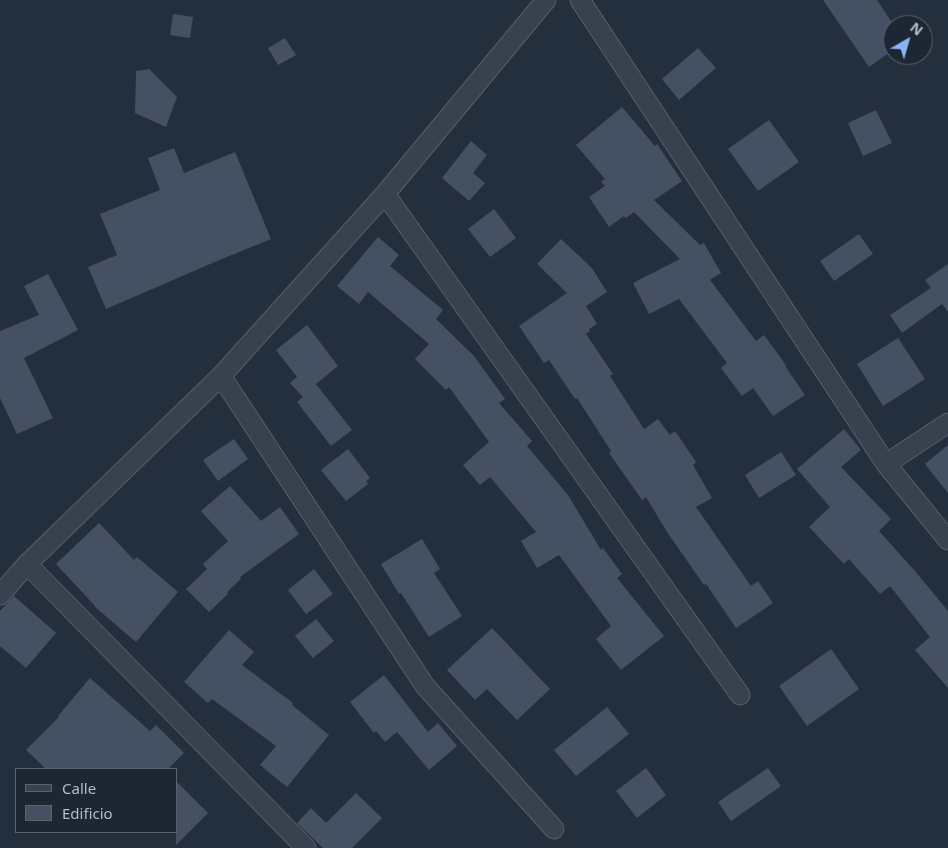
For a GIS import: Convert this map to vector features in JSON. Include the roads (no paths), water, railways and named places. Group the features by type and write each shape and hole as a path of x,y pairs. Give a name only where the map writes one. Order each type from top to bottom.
{"street":[{"path":"0,595 27,564 221,376 384,194 546,0"},
{"path":"580,0 886,464 948,540"},
{"path":"384,194 740,695"},
{"path":"221,376 425,686 554,829"},
{"path":"886,464 948,423"},
{"path":"27,564 306,848"}]}
